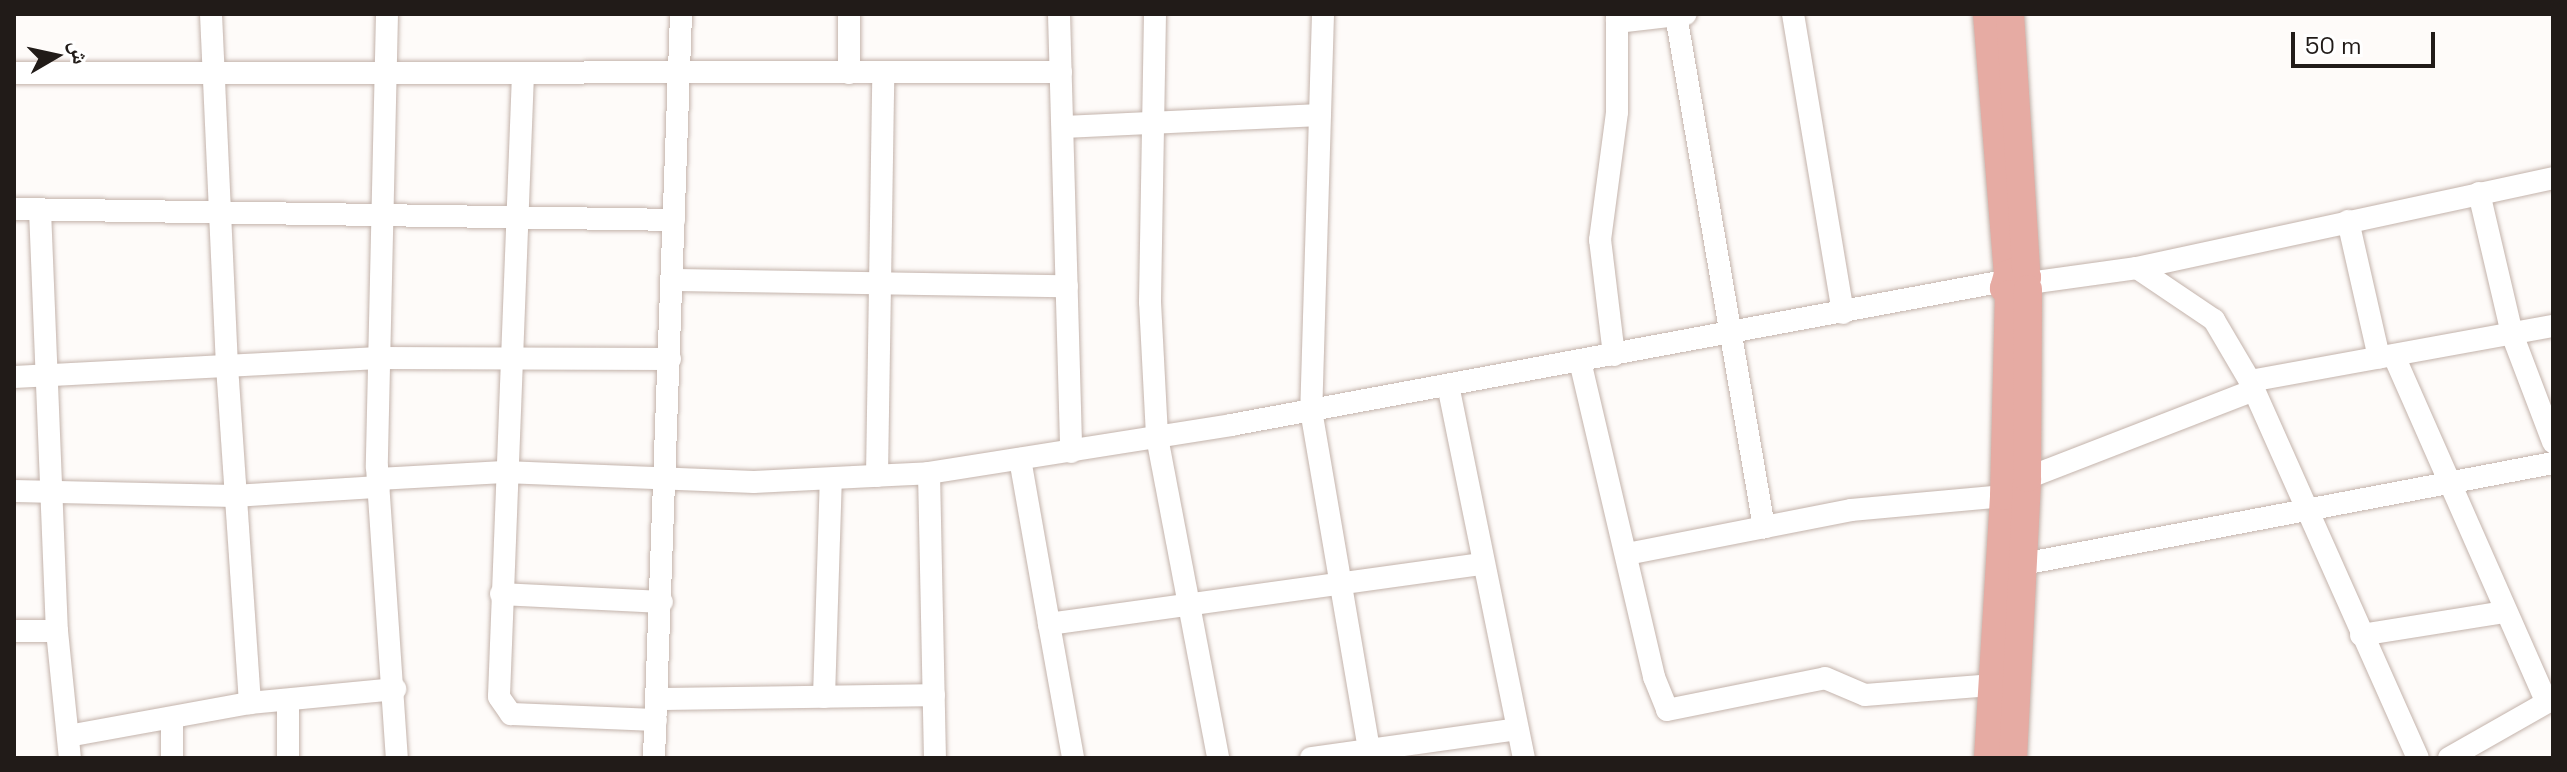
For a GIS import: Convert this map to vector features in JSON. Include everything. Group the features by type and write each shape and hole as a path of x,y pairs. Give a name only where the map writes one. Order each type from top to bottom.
{"main road":[{"path":"1987,14 2017,283 1988,758"},
{"path":"2010,14 2017,283 2027,478 2013,758"}],"street":[{"path":"211,14 234,496 250,703"},
{"path":"387,14 389,74 378,483 395,689 397,758"},
{"path":"654,758 667,481 681,14"},
{"path":"849,14 849,73"},
{"path":"1059,14 1071,452"},
{"path":"1155,14 1150,317 1157,437 1218,758"},
{"path":"1323,14 1311,410 1337,584 1369,750"},
{"path":"1793,14 1843,313"},
{"path":"1614,355 1600,240 1617,112 1617,18 1681,15 1764,527"},
{"path":"877,476 883,72"},
{"path":"14,73 214,76 1061,72"},
{"path":"523,74 504,472 498,688 504,710 656,710 824,697 934,695"},
{"path":"1064,127 1320,115"},
{"path":"14,491 234,496 504,472 667,481 831,479 929,473 1157,437 2017,283 2137,268 2553,178"},
{"path":"2479,193 2512,334 2553,442"},
{"path":"14,209 220,215 385,214 674,220"},
{"path":"40,210 57,631 69,747 172,718 250,703 395,689"},
{"path":"2348,221 2386,357 2449,484 2505,612 2550,700 2449,758"},
{"path":"2137,268 2214,320 2252,386 2305,512 2418,758"},
{"path":"672,280 1067,286"},
{"path":"2027,478 2252,386 2553,326"},
{"path":"14,377 379,358 670,359"},
{"path":"1580,361 1654,677 1667,710 1825,678 1862,695 1991,685"},
{"path":"1448,385 1482,564 1524,758"},
{"path":"1020,459 1073,758"},
{"path":"2023,564 2553,463"},
{"path":"929,473 935,758"},
{"path":"824,697 831,479"},
{"path":"1627,554 1885,506 2004,496"},
{"path":"1049,624 1482,564"},
{"path":"501,594 662,602"},
{"path":"2361,635 2505,612"},
{"path":"14,631 57,631"},
{"path":"288,700 288,758"},
{"path":"172,718 172,758"},
{"path":"1311,758 1517,729"}]}
